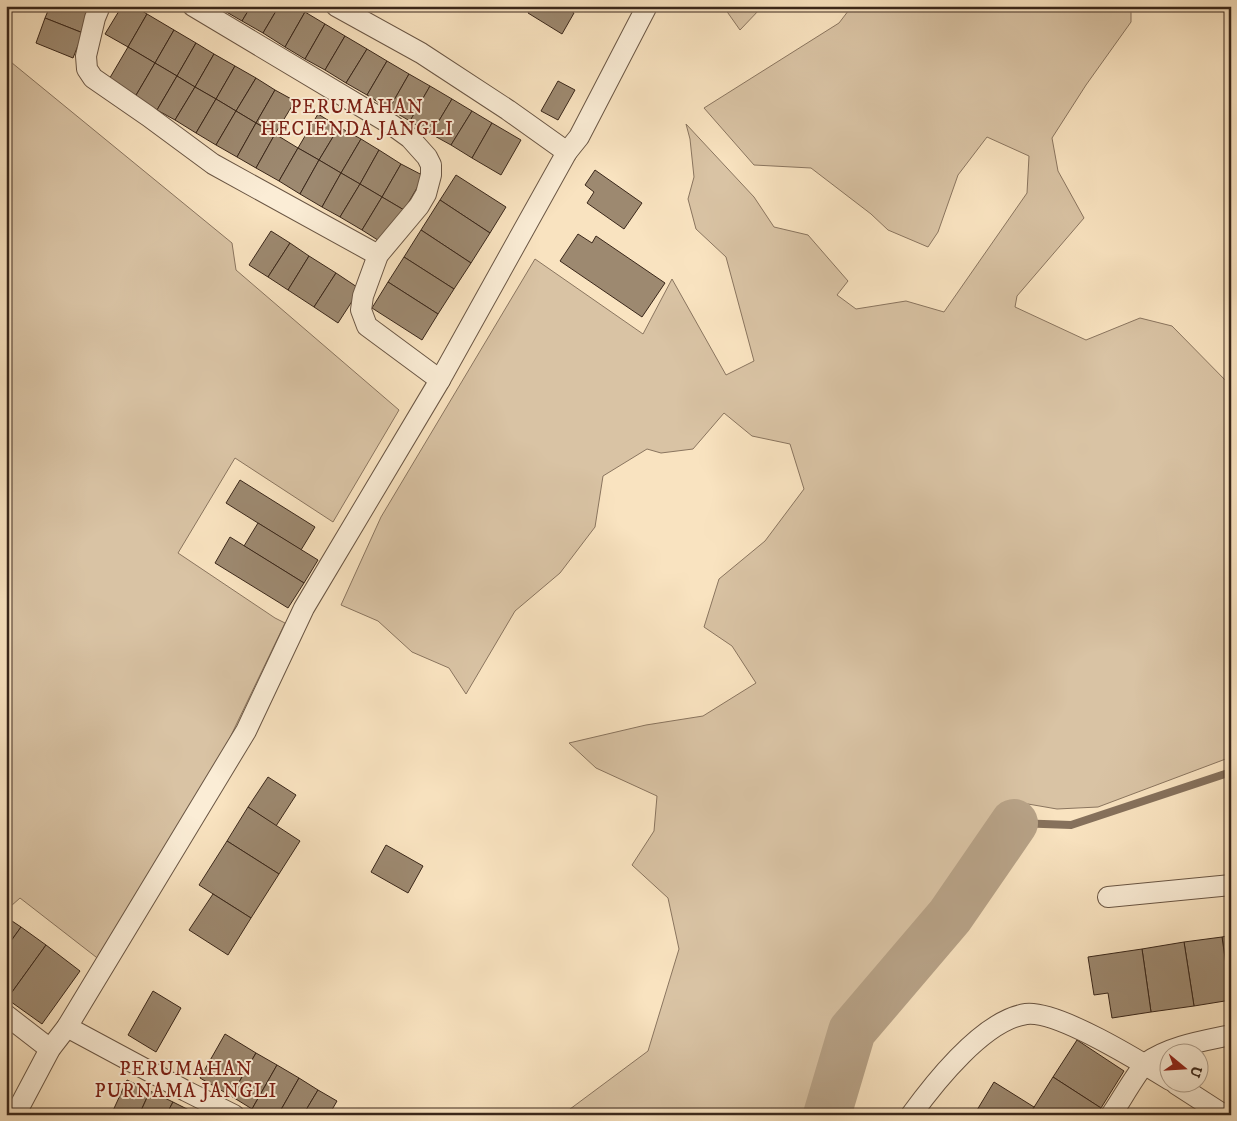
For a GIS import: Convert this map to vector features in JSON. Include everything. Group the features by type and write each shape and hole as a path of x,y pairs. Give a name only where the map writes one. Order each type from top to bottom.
{"street":[{"path":"100,6 95,18 86,56 86,69 93,78 213,164 378,255"},
{"path":"193,6 392,125 410,138 431,165 432,175 426,194 419,206 378,255 363,296 361,310 368,326 440,380"},
{"path":"336,6 420,52 508,110 567,152"},
{"path":"15,1115 50,1049 67,1027 246,731 304,608 440,380 567,152 579,137 647,6"},
{"path":"1108,898 1231,885"},
{"path":"912,1115 928,1091 981,1035 1006,1020 1026,1014 1043,1015 1060,1020 1160,1074"},
{"path":"6,1015 50,1049"},
{"path":"67,1027 234,1115"},
{"path":"1111,1115 1145,1064 1168,1052 1194,1042 1231,1035"},
{"path":"1191,1094 1224,1115"}],"shaded area":[{"path":"723,6 765,6 740,30"},
{"path":"852,6 1131,6 1131,22 1086,85 1052,138 1058,171 1084,218 1017,296 1015,307 1086,340 1140,318 1172,326 1231,386 1231,757 1098,807 1057,809 1028,804 1006,812 986,837 971,875 947,899 897,956 866,983 841,1026 827,1068 818,1115 562,1115 648,1051 679,949 668,898 632,865 654,831 657,796 596,768 569,743 646,725 703,716 756,683 732,646 704,627 719,579 765,541 804,489 790,444 752,436 724,413 693,449 661,453 647,449 603,476 595,527 560,573 515,611 466,694 449,668 412,652 378,621 341,605 381,517 535,259 643,334 672,279 726,375 754,361 726,257 696,229 688,199 694,177 690,139 686,124 754,197 774,227 808,235 848,281 837,295 856,309 906,301 944,312 1027,193 1029,156 987,137 958,175 938,232 928,247 888,230 871,214 811,168 754,165 704,108 839,23"},
{"path":"6,58 232,243 236,270 399,410 333,522 235,458 178,553 285,623 224,750 105,964 20,898 11,906 6,902"}],"building":[{"path":"50,6 77,6 91,12 83,33 45,18"},
{"path":"122,6 134,6 147,14 128,47 105,34"},
{"path":"225,6 251,6 242,21 223,10"},
{"path":"251,6 279,6 263,33 242,21"},
{"path":"279,6 295,6 305,12 285,47 263,33"},
{"path":"532,6 564,6 574,13 562,34 528,13"},
{"path":"305,12 325,24 305,59 285,47"},
{"path":"147,14 174,30 155,63 128,47"},
{"path":"45,18 83,33 73,58 36,43"},
{"path":"325,24 345,36 325,70 305,59"},
{"path":"174,30 196,43 177,76 155,63"},
{"path":"345,36 367,49 346,83 325,70"},
{"path":"196,43 214,54 195,87 177,76"},
{"path":"128,47 155,63 135,97 108,81"},
{"path":"367,49 387,61 367,95 346,83"},
{"path":"214,54 235,66 216,99 195,87"},
{"path":"387,61 409,74 389,109 367,95"},
{"path":"155,63 177,76 157,110 135,97"},
{"path":"235,66 256,78 236,111 216,99"},
{"path":"409,74 430,86 410,121 389,109"},
{"path":"177,76 195,87 175,120 157,110"},
{"path":"256,78 275,90 256,123 236,111"},
{"path":"558,81 575,90 558,120 541,111"},
{"path":"430,86 452,99 431,134 410,121"},
{"path":"195,87 216,99 196,133 175,120"},
{"path":"275,90 295,101 275,134 256,123"},
{"path":"216,99 236,111 216,145 196,133"},
{"path":"452,99 472,111 451,145 431,134"},
{"path":"236,111 256,123 237,157 216,145"},
{"path":"472,111 492,123 472,158 451,145"},
{"path":"318,114 339,127 319,160 298,148"},
{"path":"256,123 275,134 256,168 237,157"},
{"path":"492,123 521,140 501,175 472,158"},
{"path":"339,127 361,139 341,173 319,160"},
{"path":"275,134 298,148 279,181 256,168"},
{"path":"361,139 379,150 360,184 341,173"},
{"path":"298,148 319,160 300,194 279,181"},
{"path":"379,150 401,164 382,197 360,184"},
{"path":"319,160 341,173 322,207 300,194"},
{"path":"401,164 424,176 404,210 382,197"},
{"path":"595,170 642,203 624,229 587,203 594,192 585,185"},
{"path":"341,173 360,184 340,217 322,207"},
{"path":"456,175 506,207 490,233 440,200"},
{"path":"360,184 382,197 362,230 340,217"},
{"path":"382,197 404,210 384,244 362,230"},
{"path":"440,200 490,233 471,263 421,230"},
{"path":"421,230 471,263 454,289 404,257"},
{"path":"271,231 290,243 268,277 249,265"},
{"path":"578,234 592,243 596,236 665,283 642,317 560,261"},
{"path":"290,243 309,256 288,290 268,277"},
{"path":"309,256 336,273 314,307 288,290"},
{"path":"404,257 454,289 438,314 388,282"},
{"path":"336,273 360,289 338,323 314,307"},
{"path":"388,282 438,314 422,340 372,308"},
{"path":"240,480 315,527 301,550 226,503"},
{"path":"258,523 318,560 304,583 244,546"},
{"path":"230,537 304,583 288,608 215,563"},
{"path":"268,777 296,795 276,826 248,807"},
{"path":"248,807 300,841 279,874 227,841"},
{"path":"227,841 279,874 251,918 199,885"},
{"path":"386,845 423,866 408,893 371,872"},
{"path":"213,894 251,918 228,955 189,930"},
{"path":"6,917 21,927 6,948"},
{"path":"21,927 46,945 7,999 6,948"},
{"path":"1231,935 1231,997 1222,937"},
{"path":"1222,937 1231,1000 1194,1006 1184,942"},
{"path":"1184,942 1194,1006 1151,1012 1142,949"},
{"path":"46,945 80,971 42,1024 7,999"},
{"path":"1142,949 1151,1012 1112,1018 1108,993 1094,995 1088,957"},
{"path":"153,991 181,1008 156,1052 128,1035"},
{"path":"225,1034 256,1053 231,1096 200,1078"},
{"path":"1077,1040 1124,1071 1101,1108 1053,1077"},
{"path":"256,1053 277,1065 252,1109 231,1096"},
{"path":"277,1065 299,1078 278,1115 262,1115 252,1109"},
{"path":"1053,1077 1101,1108 1096,1115 1035,1115 1031,1112"},
{"path":"299,1078 318,1090 303,1115 278,1115"},
{"path":"127,1080 150,1091 139,1115 111,1115"},
{"path":"994,1082 1034,1107 1029,1115 974,1115"},
{"path":"318,1090 337,1101 329,1115 303,1115"},
{"path":"150,1091 173,1102 166,1115 139,1115"},
{"path":"173,1102 197,1114 166,1115"}],"waterway":[{"path":"1014,823 1071,825 1231,772"},
{"path":"827,1115 852,1031 950,916 1014,823"}],"district":[{"name":"PERUMAHAN HECIENDA JANGLI","path":"357,118"},
{"name":"PERUMAHAN PURNAMA JANGLI","path":"186,1080"}]}
